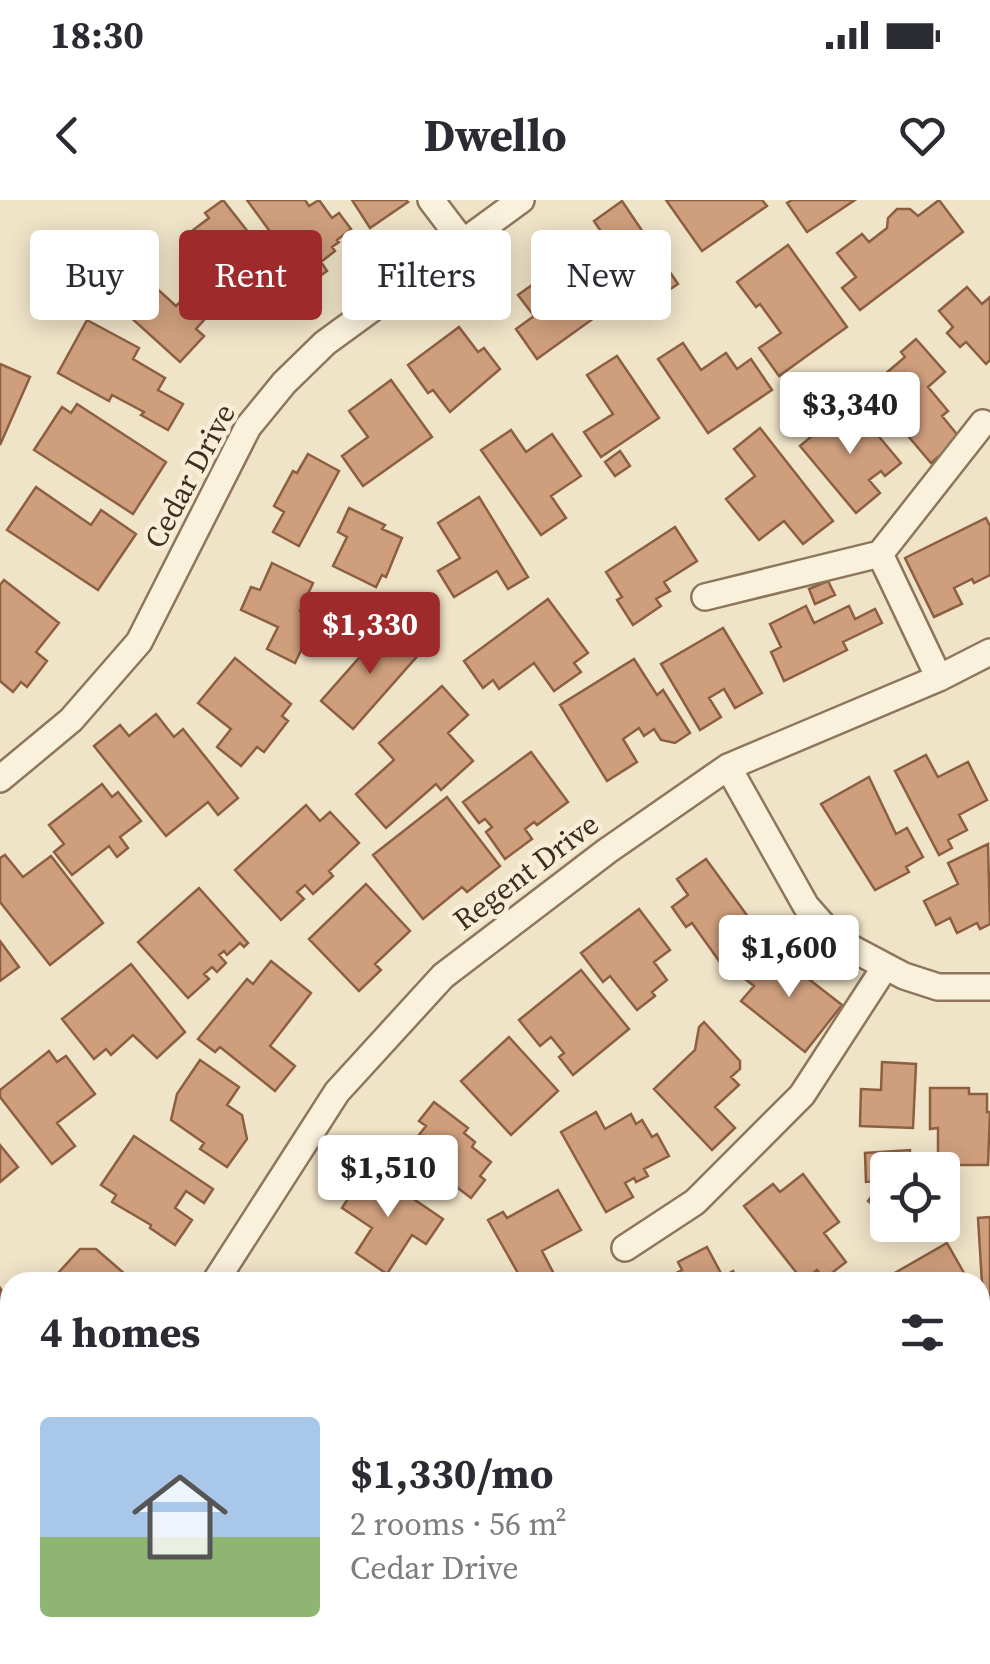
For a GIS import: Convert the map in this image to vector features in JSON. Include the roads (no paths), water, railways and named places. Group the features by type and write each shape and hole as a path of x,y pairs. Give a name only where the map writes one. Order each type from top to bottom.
{"street":[{"path":"431,200 454,230"},
{"name":"Cedar Drive","path":"480,230 521,200"},
{"name":"Cedar Drive","path":"0,779 70,720 140,642 248,427 325,342 355,320"},
{"path":"705,597 880,554 983,424"},
{"path":"880,554 940,678"},
{"name":"Regent Drive","path":"222,1272 337,1092 442,976 606,851 728,768 940,678 990,652"},
{"path":"728,768 806,906 836,940 885,967 938,986 990,987"},
{"path":"624,1248 695,1202 802,1095 885,967"}]}
